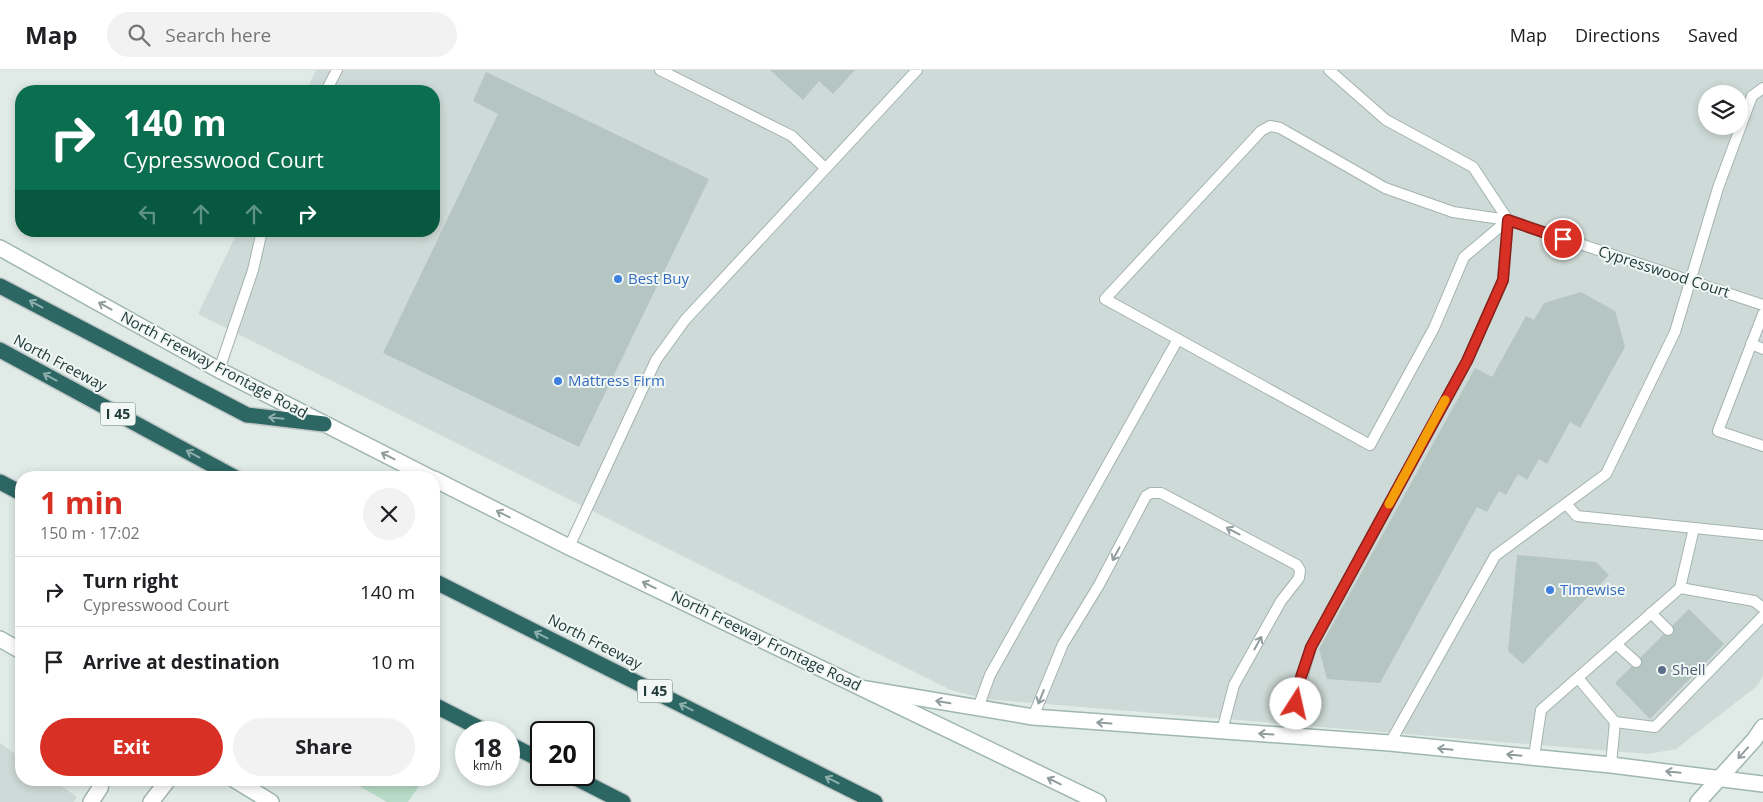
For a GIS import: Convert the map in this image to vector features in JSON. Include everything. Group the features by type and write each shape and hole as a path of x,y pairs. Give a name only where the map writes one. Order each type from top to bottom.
{"highway":[{"path":"0,286 247,415 324,424"},
{"name":"North Freeway","path":"0,350 223,471"},
{"path":"0,482 15,490"},
{"name":"North Freeway","path":"440,584 875,802"},
{"path":"440,708 465,721"},
{"path":"592,786 623,802"}],"main road":[{"name":"North Freeway Frontage Road","path":"0,248 219,370 419,471"},
{"name":"North Freeway Frontage Road","path":"440,482 569,547 1098,802"},
{"path":"0,639 15,648"},
{"path":"866,689 1033,717 1390,743 1721,777 1763,784"},
{"path":"1698,802 1763,727"},
{"path":"91,802 100,786"},
{"path":"151,802 163,786"},
{"path":"246,786 271,802"}],"lane":[{"path":"329,85 337,70"},
{"path":"660,70 792,136 826,168"},
{"path":"569,547 656,360 668,341 685,320 917,70"},
{"path":"1296,736 1296,704 1300,680 1311,647 1467,361 1503,280 1508,220 1473,167 1386,120 1329,70"},
{"path":"1390,743 1495,556 1606,474 1675,332 1718,188 1752,96 1763,88"},
{"name":"Cypresswood Court","path":"1178,339 1105,299 1261,131 1270,126 1280,128 1385,188 1453,212 1508,220 1691,282 1763,304"},
{"path":"978,708 990,674 1178,339 1370,445 1434,328 1464,257 1508,220"},
{"path":"219,370 253,270 261,237"},
{"path":"1763,314 1718,431 1763,446"},
{"path":"1752,344 1763,349"},
{"path":"1033,717 1064,644 1099,585 1146,496 1151,493 1161,493 1297,565 1300,570 1298,578 1281,601 1234,685 1222,731"},
{"path":"1566,504 1577,516 1763,535"},
{"path":"1534,757 1541,710 1680,588 1694,528"},
{"path":"1680,588 1754,601 1763,608"},
{"path":"1651,613 1668,630"},
{"path":"1578,678 1615,722 1655,727 1676,699 1707,667 1763,616"},
{"path":"1616,644 1636,662"},
{"path":"1611,765 1615,722"}],"shaded area":[{"path":"316,70 1763,70 1763,676 1757,686 1676,749 1648,754 985,699 951,690 198,314 235,237 440,237 440,85 309,85"},
{"path":"0,743 15,754 15,786 61,786 77,797 74,802 0,802"}],"green space":[{"path":"359,786 419,786 408,802 387,802"}],"building":[{"path":"770,70 855,70 833,94 819,81 803,100"},
{"path":"486,72 709,179 579,447 383,353 498,114 473,101"},
{"path":"1581,292 1615,311 1625,347 1580,428 1570,422 1547,464 1539,459 1527,480 1518,474 1506,495 1499,491 1487,512 1477,507 1380,683 1327,679 1319,649 1475,368 1492,377 1526,316 1534,320 1544,303"},
{"path":"1517,555 1596,562 1609,575 1523,664 1508,651"},
{"path":"1689,609 1724,644 1650,719 1615,683"}],"slow traffic":[{"path":"1389,504 1445,400"}],"place":[{"name":"Best Buy","path":"618,279"},
{"name":"Mattress Firm","path":"558,381"},
{"name":"Timewise","path":"1550,590"},
{"name":"Shell","path":"1662,670"}],"route":[{"path":"1296,704 1300,680 1311,647 1467,361 1503,280 1508,220 1563,239"}]}
